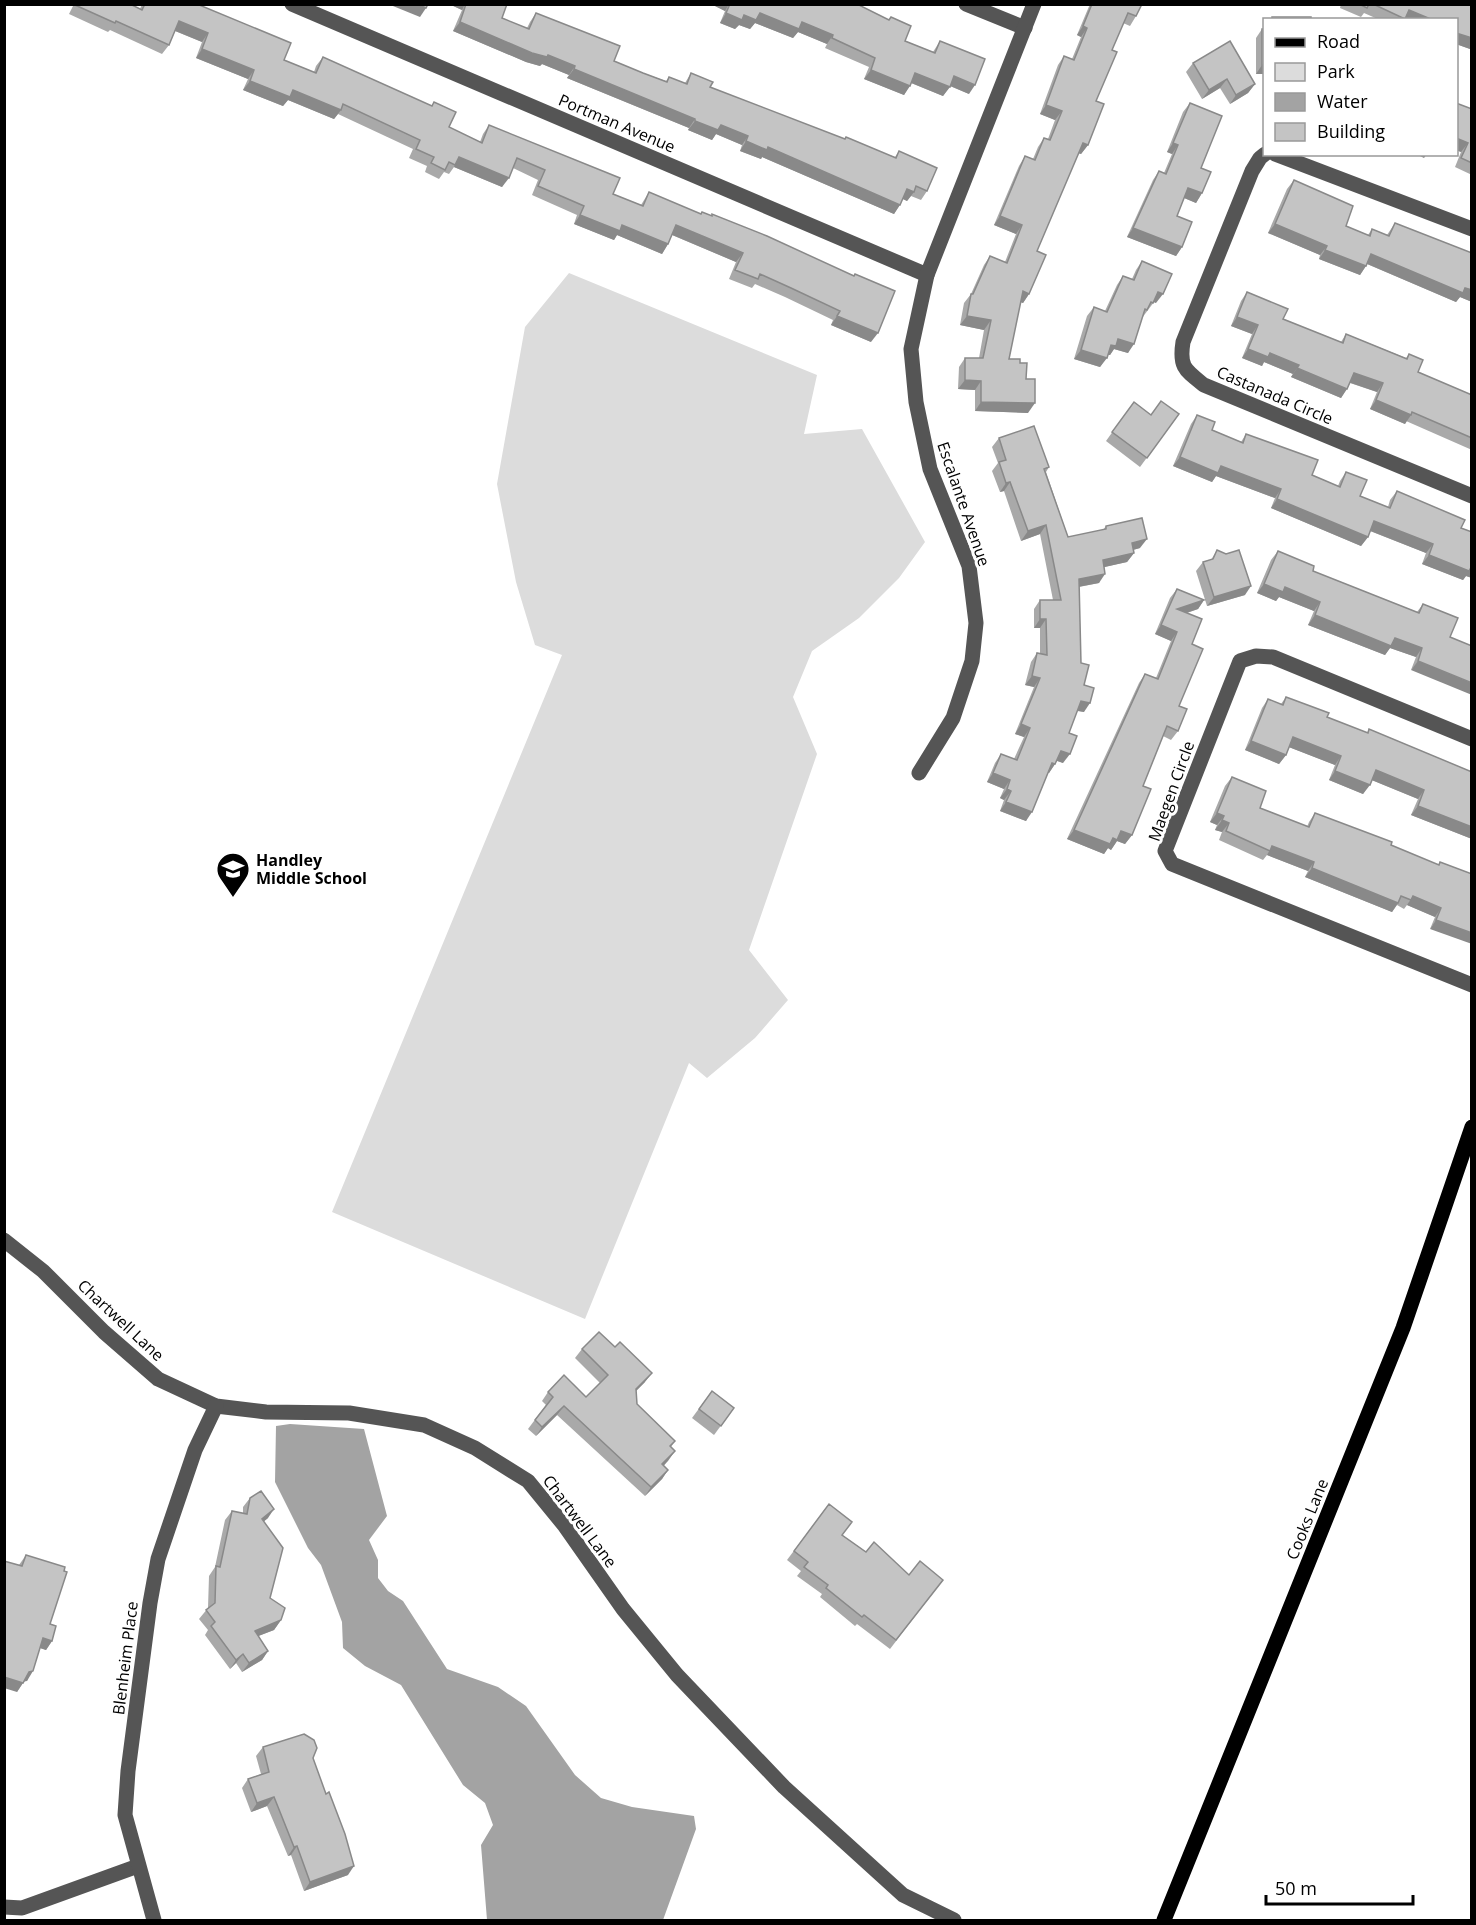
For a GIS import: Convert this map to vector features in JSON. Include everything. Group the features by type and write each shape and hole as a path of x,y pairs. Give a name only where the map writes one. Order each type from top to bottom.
{"main road":[{"name":"Cooks Lane","path":"1164,1920 1403,1328 1472,1127"}],"street":[{"name":"Portman Avenue","path":"292,4 927,275"},
{"path":"966,4 1025,28"},
{"name":"Escalante Avenue","path":"919,773 952,718 972,661 976,623 969,567 930,469 916,402 911,349 927,275 1034,4"},
{"name":"Castanada Circle","path":"1263,156 1252,171 1183,342 1180,359 1187,372 1204,385 1472,496"},
{"path":"1280,156 1472,229"},
{"name":"Maegen Circle","path":"1472,739 1273,657 1256,656 1240,661 1165,851 1172,864 1472,985"},
{"name":"Chartwell Lane","path":"4,1240 43,1271 104,1332 158,1379 216,1406 266,1412 349,1413 424,1425 475,1448 528,1481 564,1525 623,1609 677,1675 784,1787 903,1895 954,1920"},
{"name":"Blenheim Place","path":"153,1920 125,1815 150,1603 158,1559 174,1511 195,1450 216,1406"},
{"path":"4,1908 22,1908 138,1866"}],"green space":[{"path":"569,273 817,375 804,434 862,429 925,542 899,578 859,618 812,651 793,697 817,754 749,950 788,1000 755,1038 707,1078 689,1063 585,1319 332,1212 562,655 535,645 516,582 497,484 525,327"}],"water":[{"path":"290,1424 364,1429 387,1516 369,1540 378,1560 378,1578 388,1591 403,1601 447,1669 498,1687 526,1706 575,1775 601,1798 632,1807 694,1816 696,1829 663,1920 487,1920 481,1845 493,1825 485,1803 463,1785 401,1685 365,1666 343,1648 342,1622 321,1565 308,1548 275,1482 276,1426"}],"building":[{"path":"130,4 142,10 145,4 197,4 291,43 284,60 316,73 323,57 432,106 434,102 456,112 449,127 482,143 489,125 620,178 613,194 643,206 649,192 701,214 702,212 712,216 712,214 767,236 854,276 855,274 895,291 878,333 837,316 840,311 760,274 758,279 735,270 743,253 676,225 668,244 622,225 620,231 580,215 584,206 538,186 545,170 517,158 509,178 459,157 455,165 449,162 445,170 431,163 434,157 416,149 420,140 343,104 341,110 293,90 290,97 250,81 254,70 202,49 208,33 179,21 169,45 75,5"},
{"path":"466,4 507,4 502,18 529,29 536,13 620,46 614,61 643,73 667,82 669,77 687,84 691,73 713,82 710,87 896,158 899,151 937,168 927,191 916,186 914,192 907,189 900,205 768,147 767,150 746,141 748,136 721,125 718,130 695,121 695,119 574,69 575,66 548,55 547,57 532,53 460,22"},
{"path":"730,4 857,4 889,20 891,17 911,26 905,41 935,53 940,41 985,59 975,85 954,76 950,87 915,73 910,86 871,70 875,58 832,38 833,35 802,22 799,29 760,13 756,20 744,15 742,20 726,13"},
{"path":"1092,4 1142,4 1136,16 1128,13 1112,50 1117,52 1096,101 1104,104 1088,145 1083,143 1037,251 1046,255 1029,294 1023,291 1009,359 1020,359 1020,363 1027,363 1026,379 1035,379 1035,403 981,402 981,381 965,380 965,358 983,358 991,320 967,316 971,294 990,256 1007,263 1022,225 1000,216 1025,156 1035,160 1044,138 1050,140 1062,111 1046,105 1064,56 1074,60 1087,28 1083,26"},
{"path":"1373,4 1472,4 1472,38 1458,34 1458,18 1428,18 1409,10 1405,18"},
{"path":"1272,17 1311,17 1311,18"},
{"path":"1262,29 1263,29 1263,65"},
{"path":"1230,41 1255,84 1236,95 1227,79 1209,90 1193,63"},
{"path":"1190,103 1222,116 1201,168 1211,172 1202,193 1188,188 1177,216 1192,222 1182,247 1133,228 1159,171 1166,174 1178,145 1173,143"},
{"path":"1458,104 1472,109 1472,163 1461,158 1468,143 1458,139"},
{"path":"1294,180 1353,206 1346,226 1370,236 1372,229 1389,236 1395,223 1472,253 1472,290 1465,288 1463,293 1371,254 1366,266 1325,250 1327,246 1275,224"},
{"path":"1142,261 1172,274 1163,294 1158,292 1153,303 1151,302 1147,310 1145,309 1134,344 1118,339 1116,346 1111,345 1107,358 1081,350 1094,307 1107,312 1123,276 1134,280"},
{"path":"1247,292 1288,309 1283,319 1343,343 1346,334 1407,359 1409,354 1423,360 1418,372 1472,395 1472,438 1412,412 1411,415 1376,400 1383,383 1354,373 1347,389 1297,368 1299,365 1270,353 1268,357 1248,349 1258,325 1237,317"},
{"path":"1161,401 1179,414 1147,458 1112,432 1134,402 1151,415"},
{"path":"1197,415 1215,422 1212,430 1243,443 1246,434 1318,460 1312,475 1340,487 1346,472 1367,480 1360,496 1390,508 1397,491 1465,520 1461,528 1472,532 1472,566 1469,571 1429,555 1433,544 1374,521 1368,537 1277,499 1281,489 1221,466 1218,473 1180,457"},
{"path":"1034,426 1049,467 1044,469 1068,537 1142,518 1147,539 1132,543 1134,553 1103,560 1105,574 1079,579 1081,663 1089,665 1084,685 1094,688 1090,703 1081,701 1069,733 1077,736 1070,754 1061,751 1055,764 1052,763 1032,812 1006,802 1011,791 1007,789 1010,780 993,773 1001,754 1017,760 1030,728 1021,724 1040,678 1032,676 1037,653 1047,655 1046,619 1040,619 1040,600 1061,600 1046,525 1028,531 1010,482 1006,483 999,462 1006,460 999,438"},
{"path":"1217,550 1226,554 1239,550 1251,586 1214,597 1203,562 1213,559"},
{"path":"1278,551 1314,566 1313,571 1419,613 1423,604 1458,618 1450,637 1472,646 1472,683 1418,661 1422,648 1395,638 1391,646 1315,615 1320,602 1285,587 1283,592 1264,584"},
{"path":"1177,589 1204,600 1177,609 1202,619 1192,644 1203,649 1179,706 1187,709 1178,731 1167,726 1143,786 1151,789 1132,835 1121,831 1117,840 1113,838 1110,844 1074,830 1145,674 1158,679 1177,632 1161,625"},
{"path":"1286,697 1329,713 1327,717 1368,733 1369,729 1472,772 1472,827 1418,806 1424,790 1376,770 1370,785 1335,771 1341,756 1293,737 1286,755 1251,741 1268,699 1283,705"},
{"path":"1232,777 1266,791 1260,808 1309,827 1315,813 1392,842 1391,845 1439,865 1440,862 1472,874 1472,933 1436,920 1441,908 1413,896 1411,900 1401,896 1398,903 1312,868 1314,862 1272,846 1270,851 1226,831 1229,823 1222,820 1224,816 1217,813"},
{"path":"599,1332 615,1347 620,1342 652,1373 636,1389 637,1404 675,1441 670,1446 675,1451 662,1464 668,1470 651,1487 564,1406 542,1427 535,1420 553,1397 548,1392 564,1375 586,1397 608,1375 582,1349"},
{"path":"712,1391 734,1408 721,1426 699,1409"},
{"path":"261,1491 274,1509 262,1519 283,1548 270,1598 285,1608 281,1620 255,1631 268,1651 249,1663 243,1654 236,1660 211,1626 215,1622 206,1610 215,1603 216,1566 220,1567 232,1511 247,1514 250,1498"},
{"path":"829,1504 852,1522 842,1535 866,1552 874,1542 909,1575 920,1561 943,1580 896,1640 864,1615 862,1617 826,1588 828,1585 804,1567 808,1562 794,1551"},
{"path":"26,1555 65,1567 64,1571 67,1572 50,1624 56,1626 52,1641 43,1638 33,1671 29,1672 23,1683 4,1677 4,1561 22,1566"},
{"path":"304,1734 314,1740 317,1748 313,1758 326,1794 329,1792 345,1834 354,1866 310,1882 297,1846 294,1847 274,1797 257,1803 248,1779 269,1772 263,1747"}],"place":[{"name":"Handley Middle School","path":"233,898"}]}
